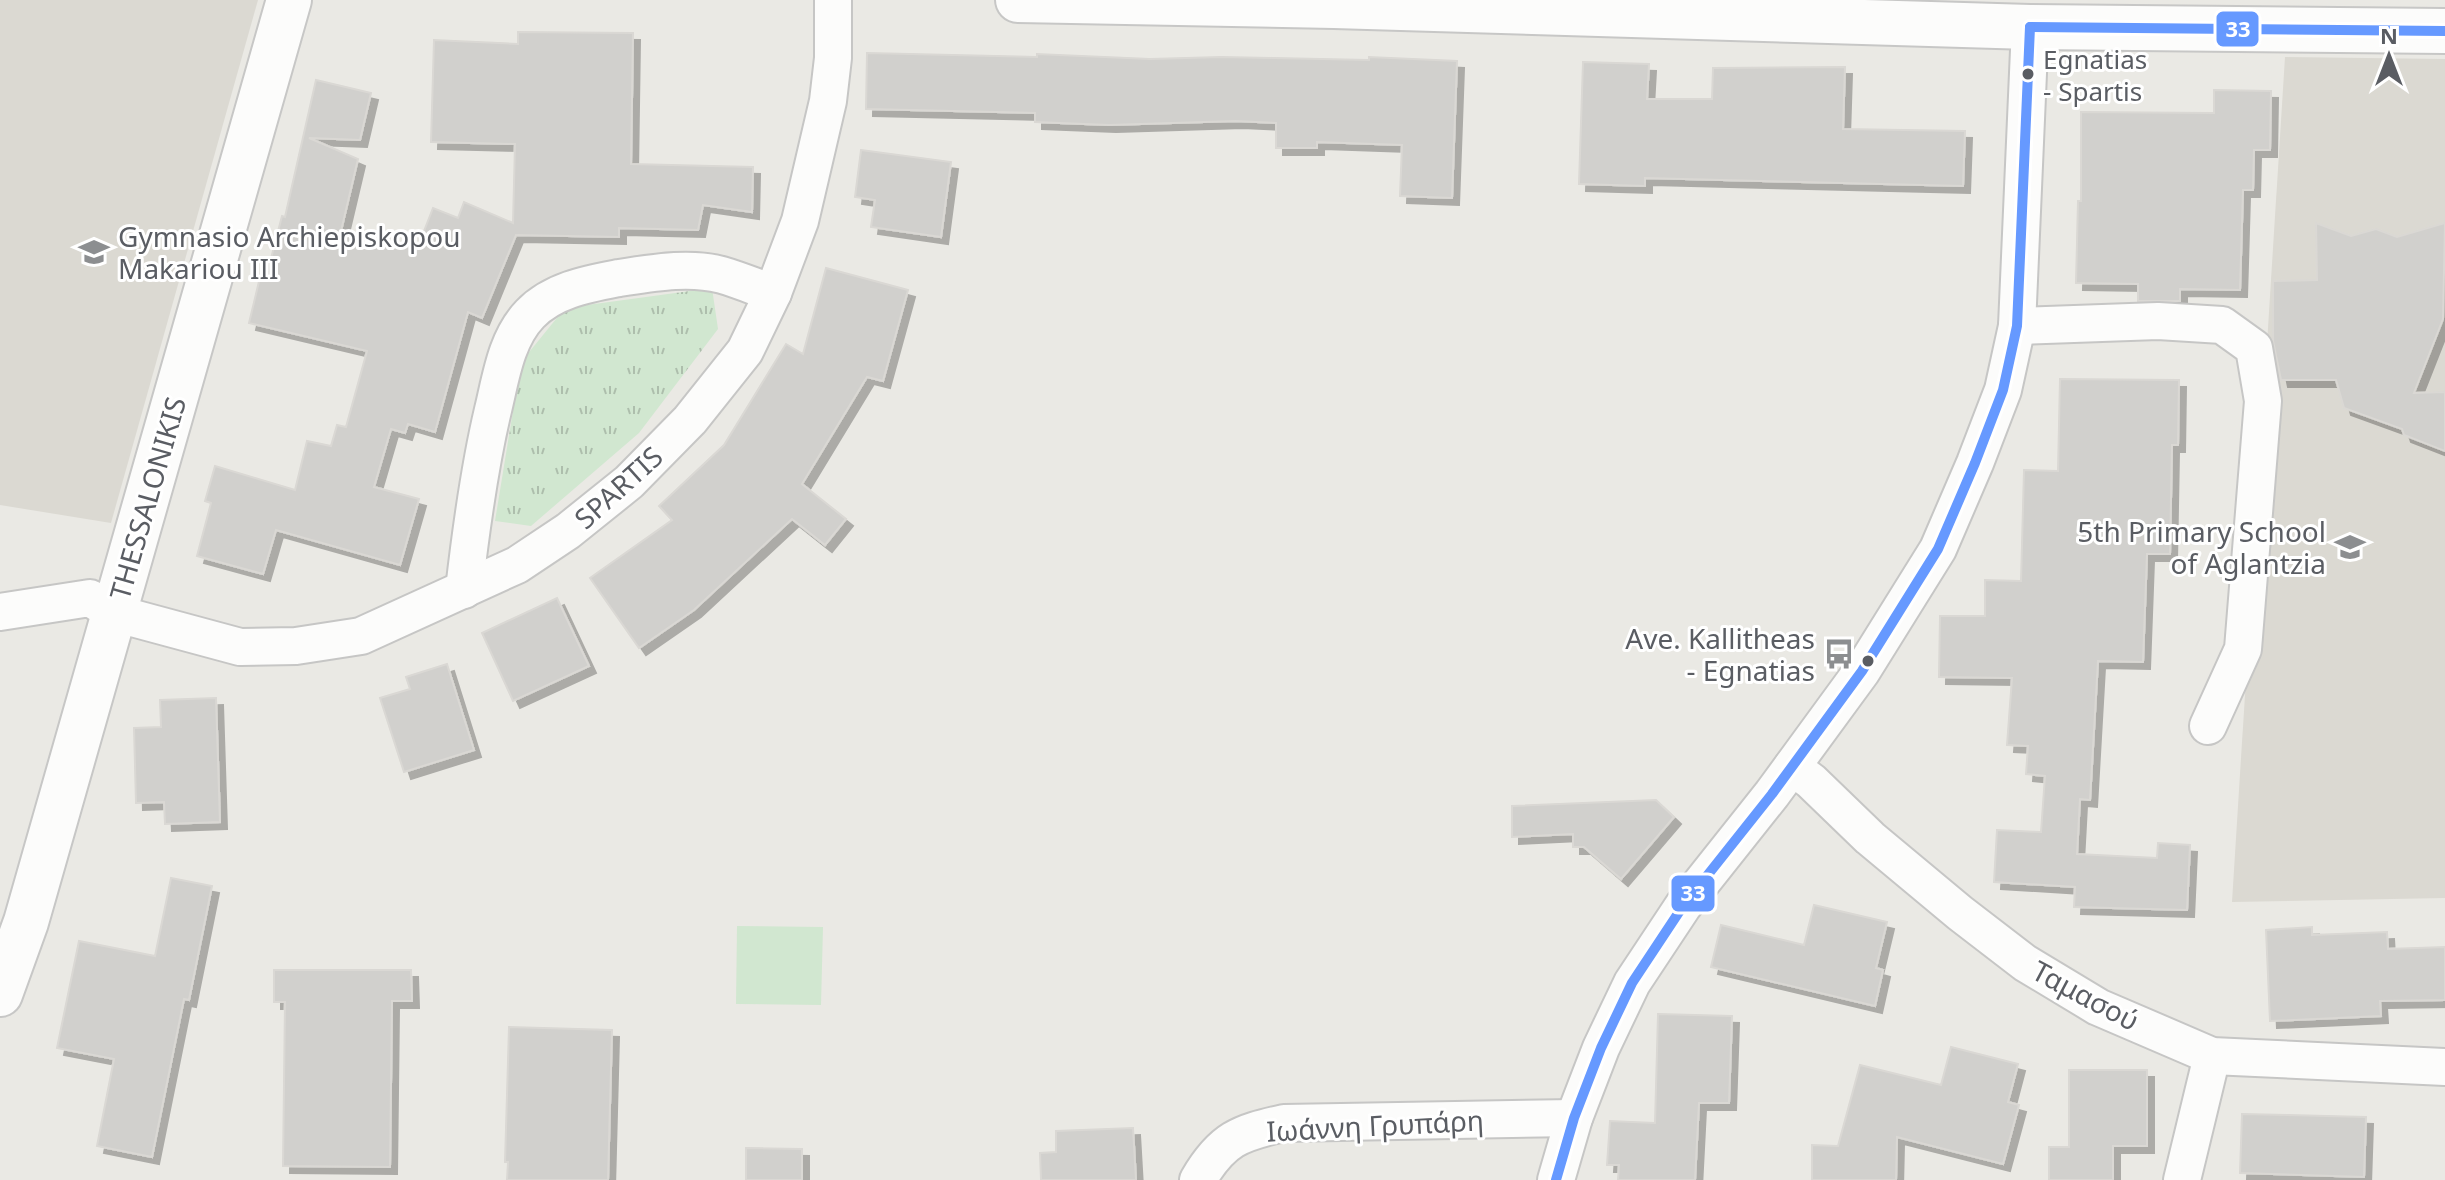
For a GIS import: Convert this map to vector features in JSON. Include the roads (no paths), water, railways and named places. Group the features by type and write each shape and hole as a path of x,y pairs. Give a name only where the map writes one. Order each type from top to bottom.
{"street":[{"name":"THESSALONIKIS","path":"0,994 26,922 289,0"},
{"name":"SPARTIS","path":"0,612 90,598 114,613 240,647 296,646 361,636 517,565 568,531 629,482 690,420 745,351 773,293 800,221 828,101 833,58 833,0"},
{"path":"1018,0 1721,9 2030,27 2445,31"},
{"path":"1556,1180 1574,1118 1601,1048 1632,983 1683,906 1792,767 1862,671 1938,549 2003,390 2017,326 2030,27"},
{"path":"464,590 479,472 503,368 516,333 531,314 547,301 570,290 645,274 689,271 719,275 773,293"},
{"path":"2017,326 2158,321 2222,325 2254,348 2263,401 2243,649 2208,726"},
{"name":"Ταμασού","path":"1792,767 1811,781 1870,838 2025,963 2098,1007 2212,1056 2445,1067"},
{"path":"2182,1180 2212,1056"},
{"name":"Ιωάννη Γρυπάρη","path":"1198,1180 1212,1156 1243,1133 1284,1123 1574,1118"}],"place":[{"name":"Egnatias - Spartis","path":"2028,74"},
{"name":"Gymnasio Archiepiskopou Makariou III","path":"94,252"},
{"name":"5th Primary School of Aglantzia","path":"2350,547"},
{"name":"Ave. Kallitheas - Egnatias","path":"1839,654"}]}
